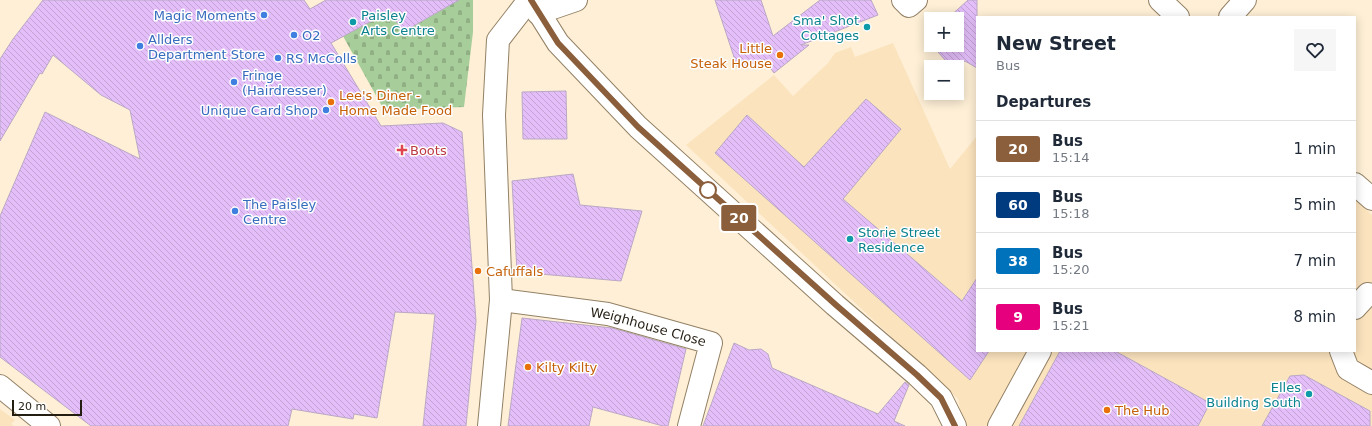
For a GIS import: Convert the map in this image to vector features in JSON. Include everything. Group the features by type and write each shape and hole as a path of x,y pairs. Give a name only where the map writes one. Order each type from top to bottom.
{"street":[{"path":"489,426 501,300 494,115 498,40 533,4 576,0"},
{"path":"903,0 909,6 916,0"},
{"path":"1160,0 1177,16"},
{"path":"1231,16 1245,0"},
{"path":"533,4 558,43 638,127 830,300 917,375 941,398 955,426"},
{"path":"1356,185 1372,199"},
{"name":"Weighhouse Close","path":"501,300 608,314 711,343 689,426"},
{"path":"999,426 1039,352"},
{"path":"1341,352 1348,369 1372,383"},
{"path":"0,386 49,426"}],"shaded area":[{"path":"893,43 950,169 976,137 976,352 1356,352 1356,200 1372,215 1372,426 963,426 958,399 686,145 774,75 793,96 828,63 835,53 851,47 855,57"},
{"path":"0,409 15,420 11,424 14,426 0,426"}],"green space":[{"path":"431,0 473,0 473,32 464,107 384,110 343,36 390,11 403,32 438,12"}],"building":[{"name":"The Paisley Centre","path":"43,0 304,0 310,9 326,0 459,0 403,32 390,11 331,43 381,126 443,123 462,132 476,321 466,426 423,426 435,314 395,312 377,418 354,414 353,419 292,409 288,426 91,426 0,357 0,216 45,112 140,159 130,110 101,95 53,55 42,74 40,73 0,141 0,59 13,39"},
{"path":"715,0 761,0 773,36 820,0 871,0 878,15 801,45 809,45 774,73 764,59 738,69"},
{"path":"968,0 977,0 976,67 965,61 964,62 964,60 945,60 938,52 964,52 964,12 955,12"},
{"path":"566,91 567,139 523,139 522,92"},
{"name":"Storie Street Residence","path":"866,99 901,129 843,199 962,301 976,280 976,352 988,352 970,380 715,153 747,115 804,167"},
{"path":"573,174 580,205 642,211 621,281 517,272 512,181"},
{"path":"522,318 612,328 686,349 668,426 663,426 593,407 589,426 508,426"},
{"path":"734,343 749,350 761,349 768,354 772,368 878,414 905,382 909,385 894,421 905,426 703,426"},
{"path":"1059,352 1117,352 1210,403 1198,426 1019,426"},
{"name":"Elles Building South","path":"1304,375 1370,411 1370,426 1262,426 1290,376"}],"bus line":[{"name":"20","path":"531,0 558,43 638,127 836,305 917,375 941,398 955,426"}],"place":[{"name":"Magic Moments","path":"264,15"},
{"name":"Paisley Arts Centre","path":"353,22"},
{"name":"Sma' Shot Cottages","path":"867,27"},
{"name":"O2","path":"294,35"},
{"name":"Allders Department Store","path":"140,46"},
{"name":"Little Steak House","path":"780,55"},
{"name":"RS McColls","path":"278,58"},
{"name":"Fringe (Hairdresser)","path":"234,82"},
{"name":"Lee's Diner - Home Made Food","path":"331,102"},
{"name":"Unique Card Shop","path":"326,110"},
{"name":"Boots","path":"402,150"},
{"name":"The Paisley Centre","path":"235,211"},
{"name":"Storie Street Residence","path":"850,239"},
{"name":"Cafuffals","path":"478,271"},
{"name":"Kilty Kilty","path":"528,367"},
{"name":"Elles Building South","path":"1309,394"},
{"name":"The Hub","path":"1107,410"}]}
